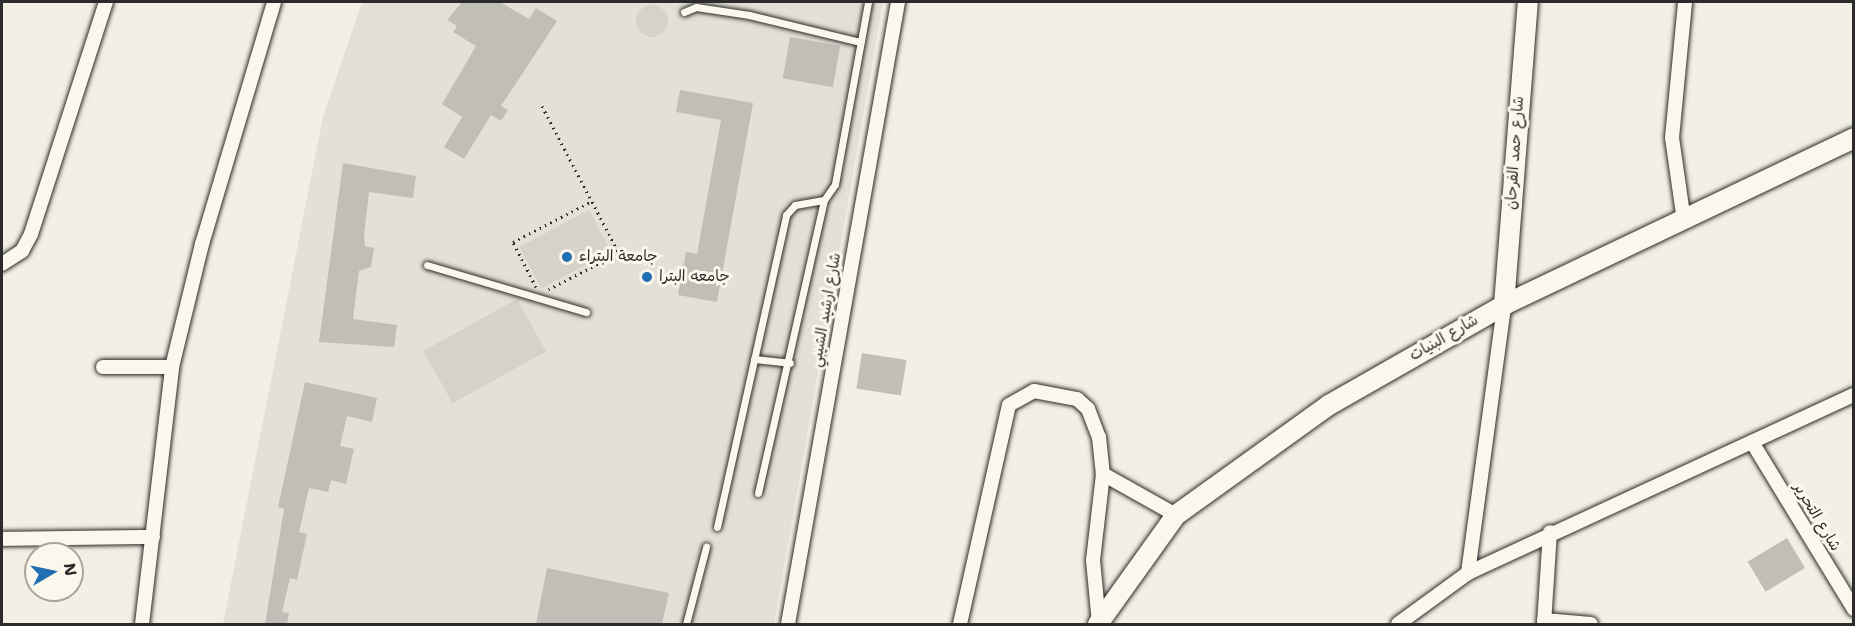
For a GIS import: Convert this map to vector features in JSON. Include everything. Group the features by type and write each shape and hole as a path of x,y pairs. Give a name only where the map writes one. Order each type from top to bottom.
{"main road":[{"name":"شارع حمد الفرحان","path":"1504,305 1528,2"},
{"name":"شارع البنيات","path":"1098,624 1176,515 1329,405 1504,305 1854,138"}],"street":[{"path":"2,264 22,251 31,234 106,2"},
{"path":"142,624 172,367 202,244 274,2"},
{"name":"شارع ارشيد الشيبي","path":"788,624 898,2"},
{"path":"1684,221 1672,138 1685,2"},
{"path":"1468,573 1504,305"},
{"path":"103,367 172,367"},
{"path":"960,624 1015,398 1034,391 1077,399 1095,424 1103,474 1093,560 1098,624"},
{"path":"1398,624 1468,573 1550,532 1854,395"},
{"name":"شارع التحرير","path":"1752,442 1854,609"},
{"path":"1103,474 1176,515"},
{"path":"1550,532 1544,622 1591,624"},
{"path":"2,539 153,537"}],"lane":[{"path":"758,493 790,363 824,200 835,184 868,2"},
{"path":"684,12 696,7 749,15 861,42"},
{"path":"717,527 786,215 795,206 824,200"},
{"path":"427,265 586,312"},
{"path":"754,359 790,363"},
{"path":"686,624 706,547"}],"path":[{"path":"542,106 592,201 619,253 539,294 513,242 592,201"}],"shaded area":[{"name":"جامعة البتراء","path":"362,2 883,2 774,624 223,624 323,117"},
{"path":"652,5 663,10 668,21 663,32 652,37 641,32 636,21 641,10"},
{"path":"589,210 611,251 541,289 519,247"},
{"path":"517,299 546,351 453,403 423,351"}],"building":[{"path":"462,2 500,2 529,19 536,8 557,21 501,106 508,110 501,121 491,115 464,159 444,147 462,117 442,104 476,46 453,32 457,26 447,20"},
{"path":"790,37 840,46 833,87 783,78"},
{"path":"680,90 753,103 717,302 678,295 686,252 697,254 721,120 676,112"},
{"path":"343,163 416,176 413,198 369,192 364,236 365,246 374,248 371,267 359,271 353,319 397,325 394,347 319,342"},
{"path":"862,353 906,360 901,396 856,389"},
{"path":"305,382 377,398 372,422 347,416 340,446 354,449 346,484 331,480 328,492 309,488 299,532 307,534 297,580 290,578 282,612 289,613 287,624 265,624 284,509 278,507"},
{"path":"1787,538 1805,568 1766,592 1748,562"},
{"path":"547,568 669,593 662,624 536,624"}],"place":[{"name":"جامعة البتراء","path":"567,257"},
{"name":"جامعه البترا","path":"647,277"}]}
